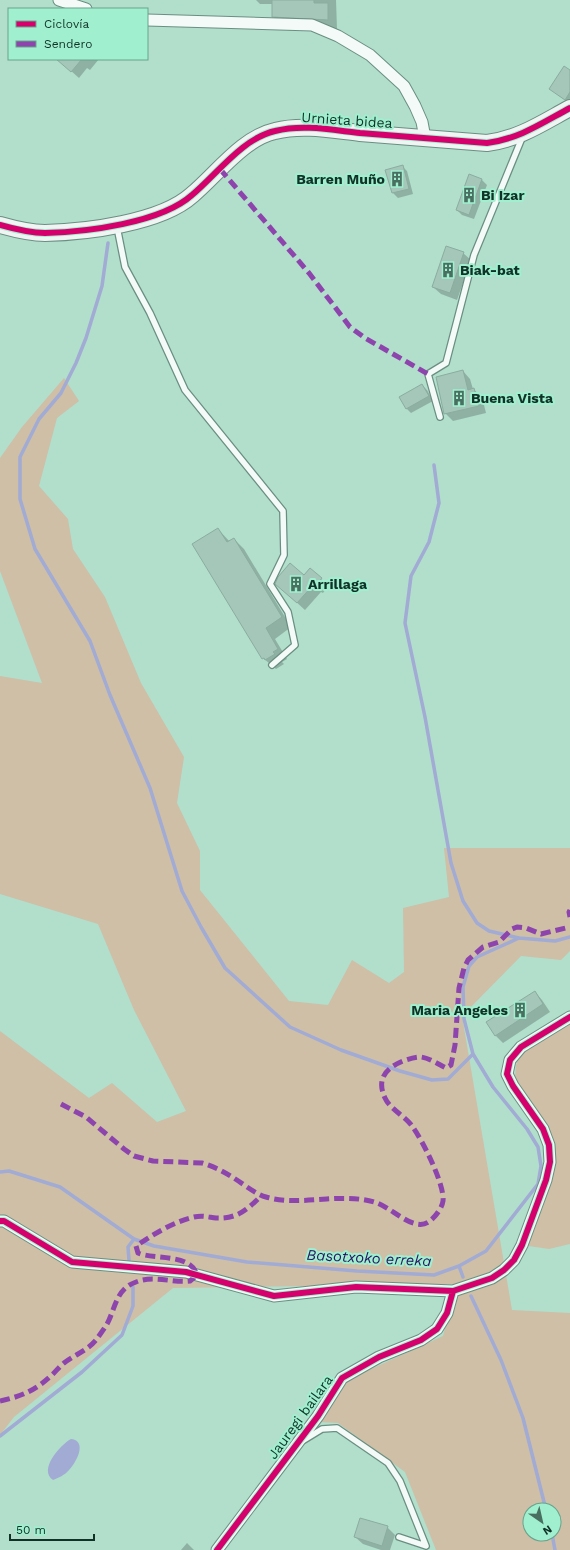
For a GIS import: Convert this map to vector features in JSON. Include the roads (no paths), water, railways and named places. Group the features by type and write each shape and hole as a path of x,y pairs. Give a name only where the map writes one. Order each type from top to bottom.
{"street":[{"path":"59,0 83,8"},
{"path":"148,20 312,25 338,36 370,55 404,86 420,117 425,138"},
{"name":"Urnieta bidea","path":"0,225 21,231 44,233 116,224 162,213 191,196 247,145 274,131 307,128 487,143 504,141 523,134 570,108"},
{"path":"0,1221 4,1221 72,1262 186,1272 274,1296 356,1287 453,1291 492,1278 504,1270 514,1260 522,1244 546,1180 550,1162 549,1145 543,1130 513,1086 507,1074 510,1060 521,1047 570,1017"},
{"name":"Jauregi bailara","path":"217,1550 318,1416 342,1378 379,1357 421,1340 438,1329 447,1313 453,1291"}],"lane":[{"path":"440,417 428,374 446,363 474,255 523,134"},
{"path":"116,224 125,267 150,313 185,390 283,511 284,555 270,584 288,612 295,645 272,665"},
{"path":"297,1444 322,1429 338,1428 388,1463 400,1480 426,1546 400,1537"}],"water":[{"path":"71,1439 79,1444 80,1448 77,1458 67,1472 53,1480 49,1476 49,1464 61,1447"}],"waterway":[{"path":"108,243 102,286 86,338 76,363 61,393 39,419 20,457 20,499 35,549 90,641 110,695 150,788 182,891 225,968 290,1027 341,1050 400,1071 432,1080 448,1079 473,1054"},
{"path":"434,465 439,503 429,542 411,576 405,623 425,717 451,863 463,901 477,923 489,931 519,938"},
{"name":"Basotxoko erreka","path":"0,1172 9,1171 60,1187 134,1239 154,1246 247,1262 357,1271 434,1275 459,1266 486,1251 538,1184 541,1166 538,1147 527,1129 493,1087 473,1054 464,1019 463,987 469,966 477,957 519,938 555,941 570,937"},
{"path":"129,1260 128,1247 134,1239"},
{"path":"459,1266 463,1277"},
{"path":"0,1436 82,1372 122,1335 133,1306 133,1287"},
{"path":"471,1296 501,1360 523,1418 544,1502"},
{"path":"554,1542 555,1550"}],"place":[{"name":"Barren Muño","path":"397,179"},
{"name":"Bi Izar","path":"469,195"},
{"name":"Biak-bat","path":"448,270"},
{"name":"Buena Vista","path":"459,398"},
{"name":"Arrillaga","path":"296,584"},
{"name":"Maria Angeles","path":"520,1010"}]}
